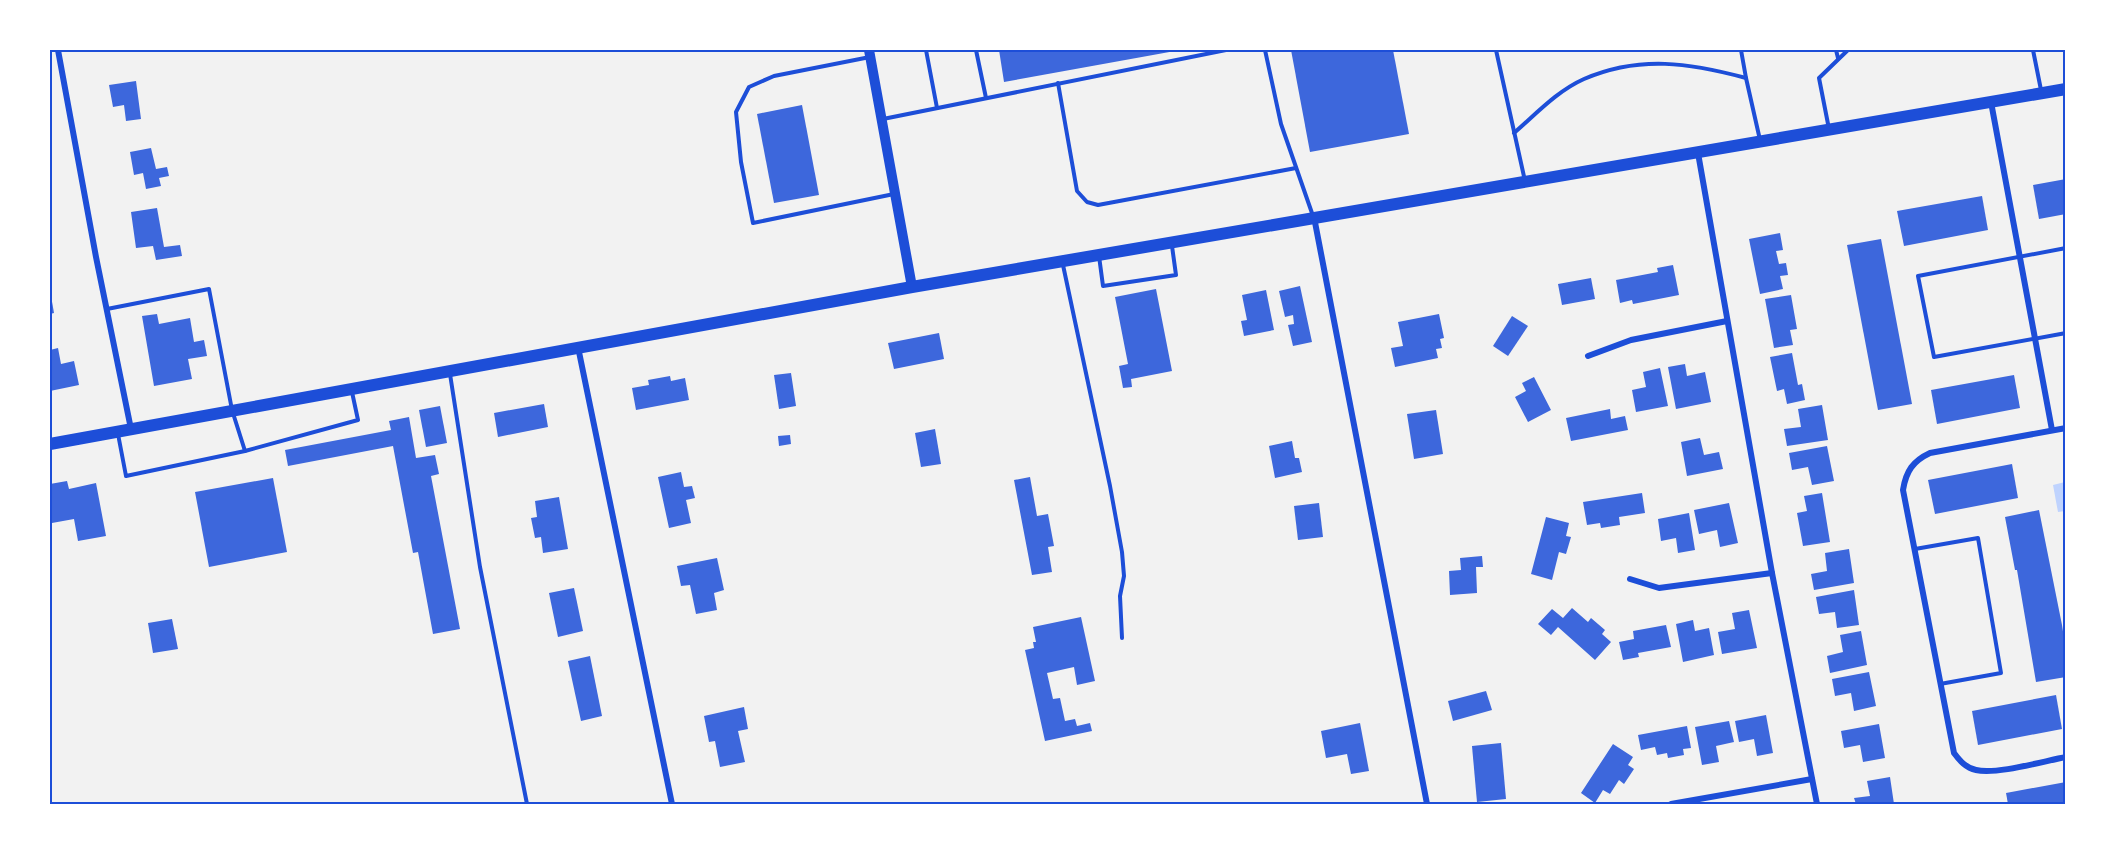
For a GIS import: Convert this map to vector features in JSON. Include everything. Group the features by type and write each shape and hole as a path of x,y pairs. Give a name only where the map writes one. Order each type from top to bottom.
{"main road":[{"path":"50,444 1099,254 2066,89"}],"street":[{"path":"58,50 106,309 131,429"},
{"path":"870,53 912,287"},
{"path":"1991,101 2052,430"},
{"path":"1698,153 1772,573 1817,804"},
{"path":"1314,217 1427,804"},
{"path":"1588,356 1631,340 1727,321"},
{"path":"578,347 672,804"},
{"path":"2066,428 1930,453 1919,458 1908,472 1903,490 1954,753 1966,766 1977,771 1990,771 2066,757"},
{"path":"1630,579 1659,588 1772,573"},
{"path":"1671,804 1812,779"}],"lane":[{"path":"926,50 937,108"},
{"path":"976,50 986,98"},
{"path":"882,120 1226,50"},
{"path":"1265,50 1281,124 1314,217"},
{"path":"1496,50 1525,182"},
{"path":"1741,50 1760,142"},
{"path":"1836,50 1838,58"},
{"path":"1829,130 1819,78 1848,50"},
{"path":"2033,50 2041,93"},
{"path":"870,53 774,76 749,87 736,112 741,162 753,223 896,194"},
{"path":"1514,133 1551,100 1582,80 1611,70 1641,64 1674,63 1746,78"},
{"path":"1058,83 1077,191 1087,202 1098,205 1296,168"},
{"path":"1099,254 1103,286 1176,275 1171,242"},
{"path":"2066,248 1918,276 1934,357 2066,333"},
{"path":"1062,261 1122,552 1124,576 1120,596 1122,638"},
{"path":"106,309 209,290 232,410 245,451"},
{"path":"449,370 480,567 527,804"},
{"path":"118,431 126,476 245,451 358,420 352,388"},
{"path":"1914,549 1978,538 2001,673 1940,684"}],"water":[{"path":"2065,482 2065,511 2058,512 2053,485"}],"building":[{"path":"999,50 1174,50 1175,51 1004,82"},
{"path":"1291,50 1393,50 1409,134 1310,152"},
{"path":"136,81 141,119 126,121 124,105 113,107 109,85"},
{"path":"802,105 819,195 774,203 757,114"},
{"path":"151,148 156,169 167,167 169,176 159,178 161,186 146,189 143,173 134,175 130,152"},
{"path":"2066,179 2066,214 2039,219 2033,185"},
{"path":"1982,196 1988,230 1904,246 1897,211"},
{"path":"157,208 164,247 180,245 182,256 156,260 153,246 136,248 131,212"},
{"path":"1780,233 1783,250 1776,251 1779,264 1786,263 1788,275 1780,276 1783,289 1760,294 1749,239"},
{"path":"1881,239 1912,404 1878,410 1847,245"},
{"path":"1673,265 1679,295 1633,304 1632,300 1620,303 1616,280 1658,272 1657,268"},
{"path":"1591,278 1595,299 1562,305 1558,284"},
{"path":"1300,286 1312,342 1293,346 1288,325 1294,324 1293,315 1285,317 1279,291"},
{"path":"1156,289 1172,371 1131,379 1132,387 1123,388 1119,366 1128,364 1115,297"},
{"path":"50,290 54,313 50,314"},
{"path":"1266,290 1274,330 1244,336 1241,321 1247,320 1242,295"},
{"path":"1791,295 1797,329 1790,330 1793,345 1774,348 1765,299"},
{"path":"157,314 159,324 190,318 194,342 204,340 207,356 188,359 192,379 154,386 142,316"},
{"path":"1439,314 1444,338 1440,339 1442,348 1436,349 1438,358 1395,367 1391,348 1403,346 1398,322"},
{"path":"1512,316 1528,326 1508,356 1493,346"},
{"path":"939,333 944,359 894,369 888,343"},
{"path":"58,348 61,364 74,361 79,385 50,391 50,350"},
{"path":"1792,353 1798,385 1802,384 1805,400 1787,404 1784,389 1777,391 1770,357"},
{"path":"1685,364 1687,376 1705,372 1711,402 1676,409 1668,367"},
{"path":"1660,368 1668,406 1636,412 1632,390 1646,387 1643,372"},
{"path":"791,373 796,406 779,409 774,375"},
{"path":"2014,375 2020,408 1937,424 1931,390"},
{"path":"670,376 671,381 685,378 689,400 636,410 632,388 649,385 648,380"},
{"path":"1534,377 1551,410 1528,422 1515,397 1526,391 1522,383"},
{"path":"544,404 548,427 498,437 494,413"},
{"path":"1822,405 1828,440 1787,446 1784,429 1801,427 1798,409"},
{"path":"440,406 447,443 426,447 419,410"},
{"path":"1610,409 1611,419 1625,416 1628,430 1571,441 1566,418"},
{"path":"1436,410 1443,454 1414,459 1407,414"},
{"path":"409,417 416,458 435,455 439,474 431,476 460,629 433,634 418,552 413,553 393,446 288,466 285,450 391,430 389,421"},
{"path":"935,429 941,464 921,467 915,433"},
{"path":"790,435 791,444 779,446 778,436"},
{"path":"1700,438 1704,455 1719,452 1723,469 1687,476 1681,442"},
{"path":"1292,441 1295,458 1299,458 1302,472 1275,478 1269,446"},
{"path":"1827,446 1834,481 1812,485 1808,467 1792,470 1789,453"},
{"path":"2012,464 2018,498 1935,514 1928,480"},
{"path":"681,472 684,487 692,486 695,498 686,500 691,523 669,528 658,477"},
{"path":"1030,477 1037,516 1048,514 1054,546 1048,547 1052,572 1032,575 1014,480"},
{"path":"273,478 287,552 209,567 195,492"},
{"path":"67,481 69,489 96,483 106,536 78,541 74,519 52,523 50,484"},
{"path":"1642,493 1645,513 1619,517 1620,525 1601,528 1600,523 1587,525 1583,502"},
{"path":"1822,493 1830,542 1803,546 1797,513 1807,511 1804,496"},
{"path":"559,497 568,549 543,553 541,537 535,538 531,518 537,517 535,501"},
{"path":"1319,503 1323,537 1298,540 1294,506"},
{"path":"1729,503 1738,543 1720,547 1717,530 1699,534 1694,510"},
{"path":"2039,510 2062,625 2066,651 2066,677 2036,682 2017,570 2015,570 2005,517"},
{"path":"1689,513 1695,550 1678,553 1676,538 1661,541 1658,519"},
{"path":"1546,517 1569,523 1566,536 1571,537 1566,554 1559,552 1552,580 1531,574"},
{"path":"1849,549 1854,583 1814,590 1811,574 1827,571 1825,553"},
{"path":"1482,556 1483,567 1476,567 1477,593 1450,595 1449,571 1461,570 1460,558"},
{"path":"717,558 724,590 714,593 717,610 696,614 690,585 681,586 677,566"},
{"path":"574,588 583,631 558,637 549,593"},
{"path":"1854,590 1859,625 1837,628 1835,612 1819,614 1816,597"},
{"path":"1572,608 1588,622 1591,618 1605,630 1602,634 1611,642 1595,660 1558,627 1551,635 1538,624 1552,609 1563,618"},
{"path":"1749,610 1757,648 1722,654 1718,632 1735,629 1732,613"},
{"path":"1081,617 1095,681 1077,685 1074,667 1047,673 1053,699 1060,698 1065,721 1075,719 1077,726 1090,723 1092,731 1045,741 1025,650 1034,648 1033,642 1036,642 1033,627"},
{"path":"172,619 178,649 153,653 148,623"},
{"path":"1693,620 1695,631 1709,628 1714,655 1683,662 1676,624"},
{"path":"1666,625 1671,647 1638,653 1639,657 1623,660 1619,642 1634,639 1633,631"},
{"path":"1861,631 1867,665 1830,673 1827,656 1843,652 1840,635"},
{"path":"590,656 602,716 581,721 568,661"},
{"path":"1869,672 1876,706 1854,711 1851,693 1835,696 1832,679"},
{"path":"1486,691 1492,710 1453,721 1448,701"},
{"path":"2056,695 2062,729 1978,745 1972,711"},
{"path":"744,707 748,729 738,731 745,762 720,767 715,741 709,742 704,716"},
{"path":"1766,715 1773,753 1757,756 1754,739 1739,742 1735,721"},
{"path":"1729,721 1734,742 1716,746 1719,762 1702,765 1695,727"},
{"path":"1360,723 1369,771 1351,774 1347,754 1326,758 1321,731"},
{"path":"1879,724 1885,758 1863,762 1860,745 1844,748 1841,731"},
{"path":"1687,726 1691,748 1683,749 1684,755 1668,758 1667,753 1657,755 1655,747 1641,750 1638,735"},
{"path":"1501,743 1506,799 1477,802 1472,746"},
{"path":"1613,744 1633,757 1628,765 1634,769 1624,784 1619,780 1610,794 1603,790 1595,803 1581,793"},
{"path":"1890,777 1894,804 1856,804 1854,798 1870,796 1867,781"},
{"path":"2066,782 2066,804 2008,804 2006,793"}]}
